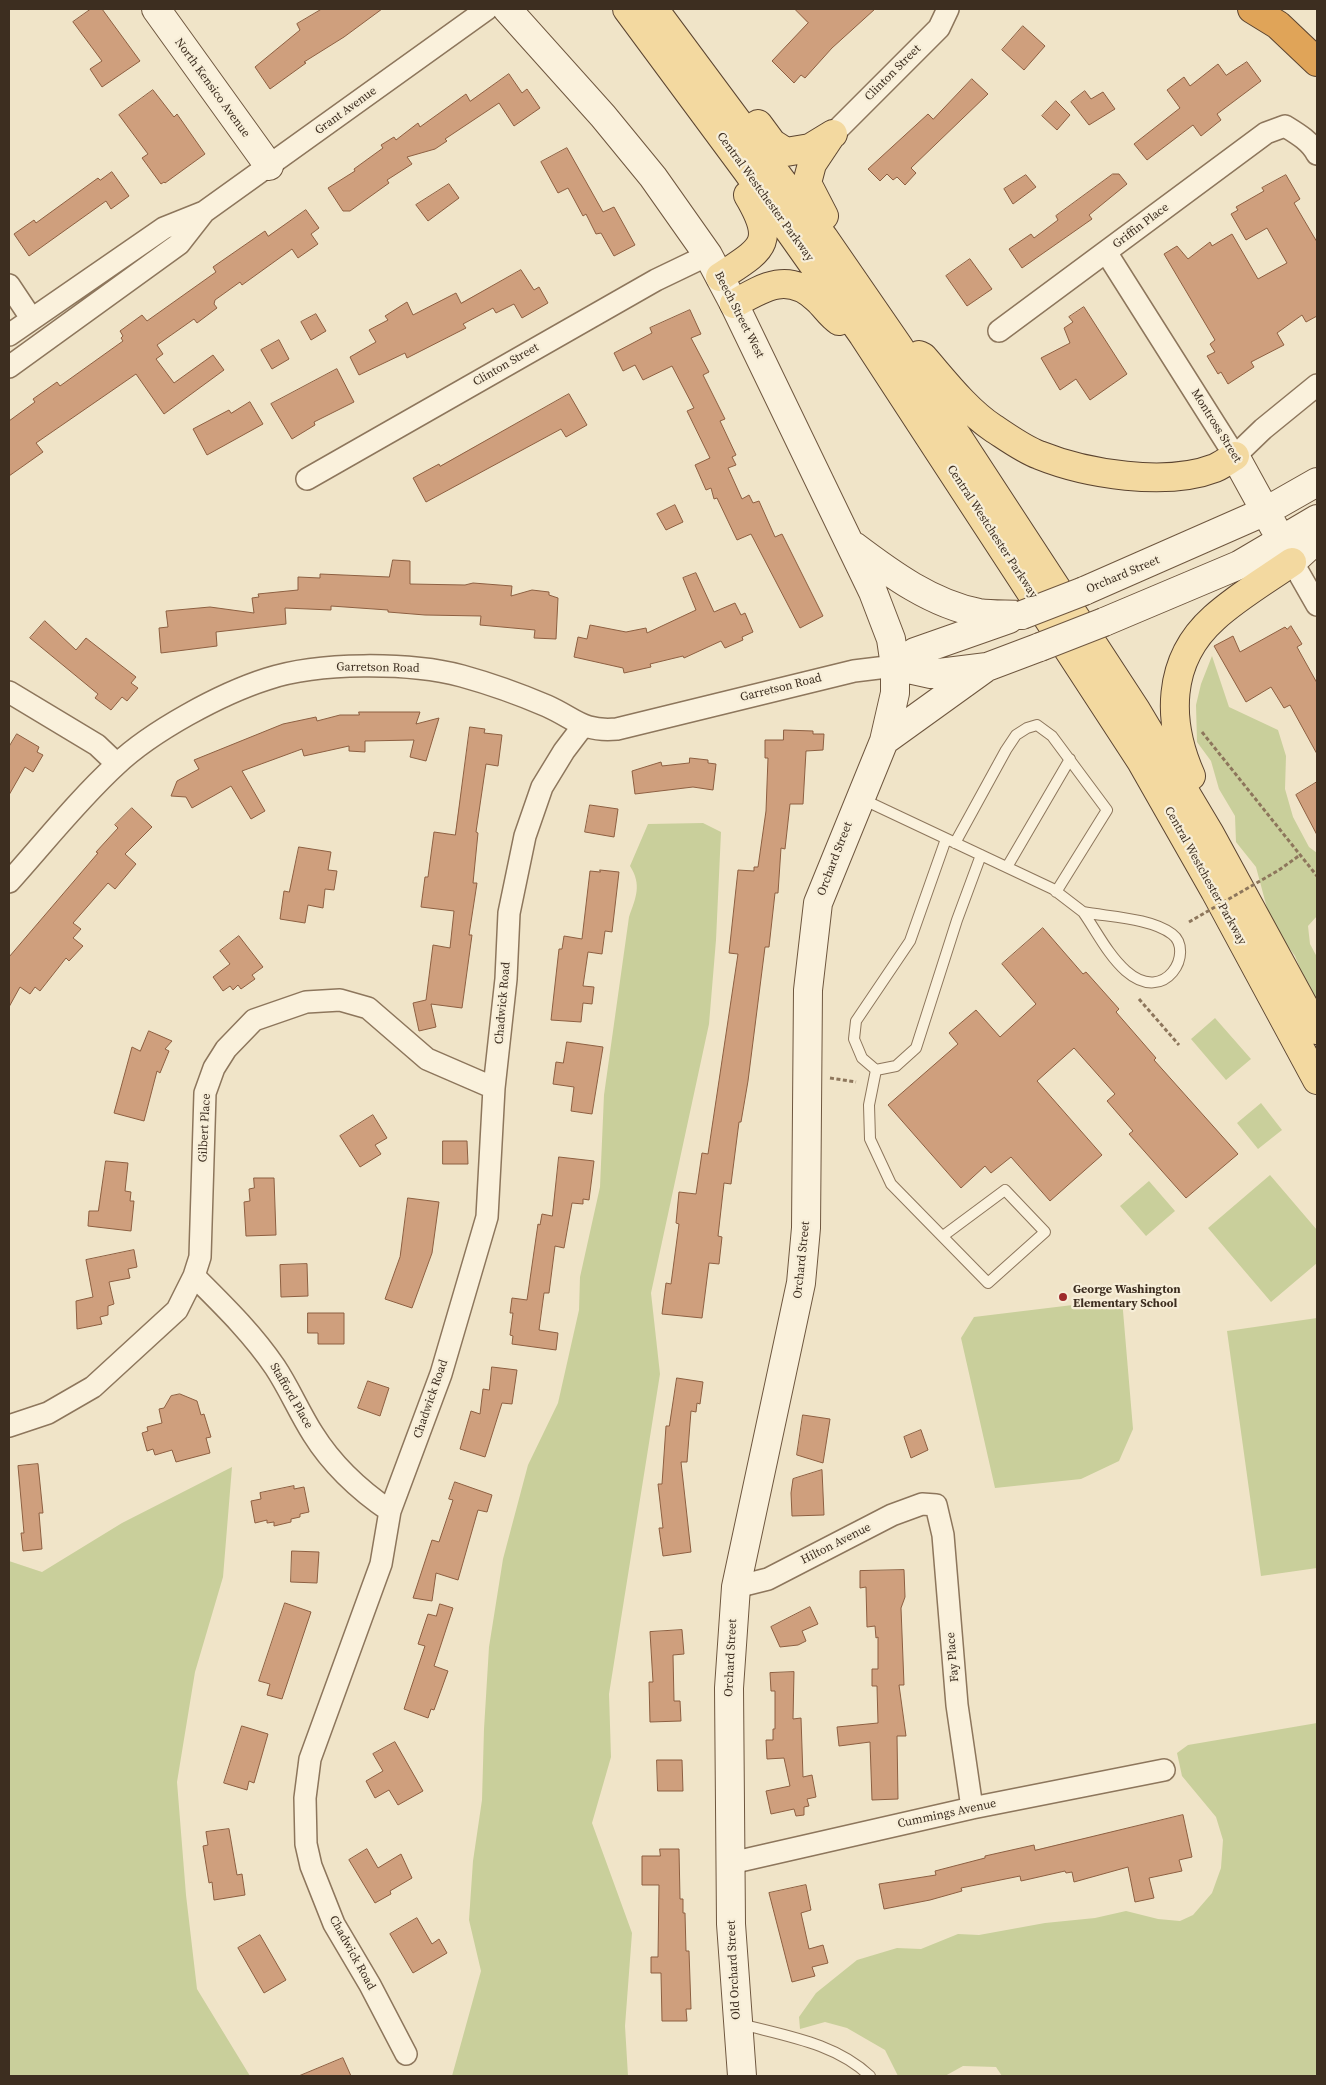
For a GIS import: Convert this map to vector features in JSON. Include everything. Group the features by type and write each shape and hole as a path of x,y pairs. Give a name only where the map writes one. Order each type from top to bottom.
{"highway":[{"path":"1252,9 1278,25 1317,62"}],"main road":[{"name":"Central Westchester Parkway","path":"627,9 666,43 838,259 896,344 1136,710 1192,802 1317,1030"},
{"name":"Central Westchester Parkway","path":"654,9 666,43 863,335 1141,760 1215,891 1317,1080"},
{"path":"666,43 696,118 762,221 763,241 754,255 714,266"},
{"path":"666,43 779,148 786,152 802,151 833,134"},
{"path":"833,134 812,164 807,183 815,202 832,228 838,259"},
{"path":"734,304 762,288 784,283 798,287 816,297 837,320 863,335"},
{"path":"896,344 923,357 950,388 991,427 1037,454 1080,469 1141,477 1189,474 1215,468 1235,456"},
{"path":"1239,886 1178,745 1173,700 1179,672 1196,638 1214,618 1286,551"}],"street":[{"name":"North Kensico Avenue","path":"156,9 269,166"},
{"name":"Grant Avenue","path":"9,335 164,228 204,212 487,9"},
{"name":"Beech Street West","path":"507,9 603,116 654,177 714,266 851,544 884,618 891,639 895,666"},
{"name":"Clinton Street","path":"833,134 939,28 948,9"},
{"name":"Griffin Place","path":"999,330 1266,133 1285,126 1313,146 1317,154"},
{"name":"Grant Avenue","path":"9,367 179,244 204,212"},
{"name":"Montross Street","path":"1106,252 1235,456 1317,605"},
{"name":"Clinton Street","path":"307,479 656,280 714,266"},
{"path":"9,285 31,318"},
{"path":"1235,456 1263,429 1317,385"},
{"name":"Orchard Street","path":"731,1863 728,1688 736,1587 802,1283 806,1228 808,990 818,903 859,797 884,741 893,703 895,666 916,652 1084,591 1266,511 1317,482"},
{"path":"1286,551 1317,519"},
{"path":"895,666 931,674 987,667 1104,622 1239,565 1286,551 1317,539"},
{"path":"851,544 903,582 946,602 979,612 1022,615"},
{"name":"Garretson Road","path":"9,882 117,764 178,720 267,678 331,667 393,666 446,672 497,685 552,708 583,726 600,730 617,729 854,671 895,666"},
{"path":"884,741 987,667"},
{"path":"9,692 97,745 117,764"},
{"name":"Chadwick Road","path":"406,2054 370,1985 334,1924 311,1866 306,1844 304,1798 310,1759 381,1564 390,1511 441,1374 487,1216 494,1088 506,979 509,913 525,836 542,787 564,751 583,726"},
{"name":"Gilbert Place","path":"9,1426 48,1413 92,1387 177,1310 194,1276 200,1257 206,1093 214,1068 226,1049 254,1020 306,1002 340,1000 368,1008 427,1059 494,1088"},
{"name":"Stafford Place","path":"194,1276 246,1327 276,1368 313,1435 338,1468 365,1494 390,1511"},
{"name":"Hilton Avenue","path":"736,1587 768,1579 892,1515 922,1504 936,1505"},
{"name":"Fay Place","path":"936,1505 943,1535 957,1705 972,1808"},
{"name":"Cummings Avenue","path":"731,1863 972,1808 1164,1770"},
{"name":"Old Orchard Street","path":"731,1863 731,1924 742,2076"}],"lane":[{"path":"876,1070 862,1058 854,1040 856,1021 910,940 950,841 1016,735 1027,728 1037,725 1052,736 1107,810 1056,892"},
{"path":"1007,867 1070,759"},
{"path":"859,797 1056,892 1083,912 1113,957 1127,972 1147,983 1161,982 1172,973 1178,964 1180,953 1173,935 1141,920 1083,912"},
{"path":"876,1070 896,1066 916,1048 957,920 981,855"},
{"path":"876,1070 869,1105 870,1139 891,1184 988,1283 1045,1232 1006,1190 943,1236"},
{"path":"738,2023 827,2047 858,2065 870,2076"}],"path":[{"path":"1199,729 1243,781 1317,876"},
{"path":"1190,922 1279,870 1300,855"},
{"path":"1139,999 1179,1046"}],"green space":[{"path":"1212,656 1229,707 1278,730 1286,756 1285,789 1293,817 1309,847 1317,853 1317,916 1308,926 1310,944 1317,957 1317,1009 1295,956 1271,923 1256,867 1236,842 1235,816 1219,789 1211,761 1197,742 1196,705 1201,684"},
{"path":"703,823 721,832 716,940 709,1024 651,1293 660,1374 609,1694 611,1757 592,1823 632,1933 625,2026 628,2076 452,2076 481,1971 469,1920 473,1861 482,1800 489,1647 503,1559 528,1465 558,1403 579,1310 580,1277 600,1187 604,1095 629,917 637,891 636,879 630,866 648,824"},
{"path":"1215,1018 1251,1059 1226,1080 1191,1039"},
{"path":"1261,1103 1282,1130 1258,1149 1237,1123"},
{"path":"1270,1175 1317,1230 1317,1263 1271,1302 1208,1228"},
{"path":"1149,1181 1175,1211 1146,1236 1120,1206"},
{"path":"1122,1299 1133,1429 1119,1461 1081,1479 995,1488 961,1338 974,1317"},
{"path":"1317,1318 1317,1568 1261,1576 1227,1331"},
{"path":"232,1467 223,1577 195,1672 177,1782 186,1895 197,1989 250,2076 9,2076 9,1561 42,1572 122,1523"},
{"path":"1317,1723 1317,2076 1002,2076 996,2067 963,2066 945,2076 898,2076 885,2050 847,2028 825,2022 800,2029 799,2017 816,1993 857,1960 897,1948 921,1949 958,1934 979,1935 1045,1923 1095,1918 1126,1911 1158,1919 1180,1921 1193,1915 1212,1893 1221,1868 1223,1840 1216,1817 1182,1776 1177,1753 1188,1745"}],"building":[{"path":"91,9 102,9 140,61 102,87 90,69 102,61 73,22"},
{"path":"322,9 382,9 344,37 304,62 306,63 270,89 255,67 300,30 297,24"},
{"path":"795,9 875,9 832,48 805,78 801,75 794,83 772,61 808,23"},
{"path":"1023,26 1045,46 1024,70 1002,50"},
{"path":"1247,62 1261,81 1217,114 1221,120 1201,136 1193,125 1147,160 1134,144 1180,108 1167,90 1184,77 1190,86 1218,64 1226,75"},
{"path":"509,74 522,93 527,89 540,108 514,126 499,103 445,139 447,141 435,149 407,157 412,164 387,180 389,183 350,211 343,211 328,188 355,171 354,169 383,148 381,145 394,137 396,140 418,123 420,127 466,94 470,101"},
{"path":"972,79 988,94 911,168 916,173 905,185 897,177 893,180 887,174 880,181 868,169 928,114 933,119"},
{"path":"153,90 174,117 177,114 205,154 161,184 142,158 148,154 119,115"},
{"path":"1085,91 1091,99 1103,92 1115,109 1089,125 1071,102"},
{"path":"1056,101 1070,115 1057,130 1042,116"},
{"path":"567,148 603,212 614,207 635,245 614,256 601,233 596,234 586,214 583,216 568,188 558,193 541,162"},
{"path":"112,172 129,196 111,209 106,201 29,256 14,234 34,220 36,223 98,178 100,180"},
{"path":"1113,174 1119,174 1127,184 1089,215 1092,219 1022,268 1009,249 1031,234 1034,238 1058,220 1056,216"},
{"path":"1026,175 1036,187 1013,204 1004,189"},
{"path":"1286,175 1300,199 1294,203 1317,242 1317,316 1306,322 1302,315 1277,333 1284,345 1251,362 1254,367 1228,384 1221,372 1218,374 1207,356 1215,352 1210,344 1215,340 1164,254 1177,246 1188,259 1210,242 1212,246 1232,234 1258,279 1287,263 1267,228 1246,240 1231,214 1238,210 1236,207 1264,191 1262,188"},
{"path":"449,184 459,198 428,221 416,205"},
{"path":"306,210 319,228 311,234 318,244 298,258 292,249 242,285 240,282 215,300 214,304 217,308 197,323 194,319 157,345 163,354 156,359 174,383 213,355 224,370 164,414 136,374 36,443 43,452 9,476 9,421 35,402 33,399 57,382 60,386 123,341 120,331 142,315 147,321 216,272 213,267 265,231 268,236"},
{"path":"970,259 992,289 967,306 946,276"},
{"path":"521,270 534,290 539,287 548,303 522,318 514,304 496,313 493,308 463,324 466,328 407,358 405,353 359,375 350,357 376,342 369,330 388,320 385,316 407,302 413,315 456,293 461,303"},
{"path":"1084,307 1127,374 1090,400 1076,379 1060,390 1041,358 1070,343 1064,328 1073,322 1069,317"},
{"path":"690,310 701,334 691,338 709,372 703,375 725,419 720,421 736,455 732,457 736,465 728,468 742,499 749,495 753,503 759,501 775,537 782,534 823,616 800,628 751,534 737,540 717,498 714,499 711,488 706,490 695,465 710,458 687,411 694,408 672,366 643,380 635,365 623,371 614,353 652,333 650,328"},
{"path":"316,314 326,331 311,340 301,322"},
{"path":"279,340 289,359 272,369 261,350"},
{"path":"337,369 354,402 314,422 315,425 292,439 271,404"},
{"path":"569,394 587,425 566,437 561,429 426,502 413,478 439,464 440,466"},
{"path":"250,402 263,424 207,455 193,429 229,410 231,413"},
{"path":"675,505 683,522 666,530 657,514"},
{"path":"393,560 410,561 410,584 465,585 473,583 512,586 511,596 532,590 549,592 549,595 558,598 556,639 534,638 535,630 480,625 481,616 425,615 331,606 331,610 285,608 286,624 216,632 217,646 161,653 159,628 168,627 166,611 210,607 254,613 252,598 259,597 258,594 298,590 298,577 320,578 320,574 389,577"},
{"path":"696,573 714,612 735,603 741,615 745,613 753,632 742,637 743,640 725,648 721,641 684,658 683,656 650,664 651,667 624,673 623,668 574,657 578,637 587,639 590,625 626,632 646,628 647,633 696,610 683,578"},
{"path":"45,621 76,650 86,638 136,677 131,683 138,688 127,701 122,697 111,710 95,698 98,694 30,638"},
{"path":"1291,626 1302,644 1297,647 1317,683 1317,754 1290,705 1284,708 1271,687 1246,702 1214,646 1233,636 1240,652 1285,627 1287,629"},
{"path":"359,712 420,712 416,724 439,718 426,761 410,757 414,740 365,741 365,752 349,751 349,746 304,756 302,749 242,771 265,811 251,819 231,786 192,808 186,797 171,796 177,781 199,769 194,760 283,724 316,717 317,721 340,715 359,715"},
{"path":"470,727 485,729 484,733 502,735 498,766 486,764 476,832 478,833 473,883 477,883 469,935 472,935 462,1008 431,1004 436,1027 419,1031 413,1003 426,1000 433,945 450,948 454,911 421,907 425,877 428,877 434,832 455,835"},
{"path":"784,730 813,731 813,734 824,734 823,750 806,751 803,804 790,804 785,849 781,848 778,893 775,893 769,947 765,947 748,1081 741,1122 739,1122 731,1184 724,1183 718,1236 722,1237 719,1264 709,1263 702,1318 662,1314 666,1283 671,1284 679,1224 676,1223 679,1192 696,1194 702,1153 708,1154 738,954 729,953 738,870 754,871 754,867 758,867 766,811 768,758 765,758 765,740 783,740"},
{"path":"17,734 39,747 37,752 43,755 33,772 25,767 9,795 9,747"},
{"path":"690,758 708,760 708,763 716,764 713,790 693,787 635,794 632,771 661,762 662,766 689,763"},
{"path":"1317,782 1317,835 1296,795"},
{"path":"590,805 618,809 614,837 585,832"},
{"path":"132,808 152,827 125,854 136,864 115,889 108,883 73,923 81,929 73,938 83,946 69,961 66,958 40,991 35,987 30,994 20,987 9,1007 9,957 98,853 96,852 118,828 115,825"},
{"path":"299,847 331,852 328,870 337,871 334,890 325,889 323,908 308,905 305,923 280,919 284,891 289,892"},
{"path":"600,870 619,872 612,932 605,931 602,954 588,952 583,986 594,987 592,1004 583,1003 581,1022 551,1020 559,949 562,949 564,936 582,939 590,871 600,872"},
{"path":"1043,928 1083,974 1086,972 1119,1009 1116,1012 1156,1058 1154,1060 1238,1154 1186,1198 1129,1134 1133,1131 1107,1101 1115,1094 1074,1048 1037,1081 1102,1155 1050,1201 1011,1157 991,1173 985,1166 961,1188 888,1105 958,1044 949,1033 976,1010 1000,1037 1036,1004 1002,964"},
{"path":"239,936 263,967 252,975 255,979 241,989 238,985 233,990 230,986 223,991 213,977 230,964 220,951"},
{"path":"149,1031 172,1041 165,1049 169,1051 160,1073 157,1071 144,1121 114,1113 132,1047 140,1051"},
{"path":"567,1042 603,1047 592,1114 571,1111 574,1087 553,1084 556,1062 563,1063"},
{"path":"373,1115 387,1138 375,1145 381,1154 360,1167 340,1136"},
{"path":"443,1141 467,1141 468,1164 443,1164"},
{"path":"559,1157 594,1161 589,1200 583,1199 583,1204 572,1203 564,1248 555,1246 549,1293 544,1293 539,1330 558,1333 556,1350 512,1344 513,1336 510,1335 513,1313 510,1313 512,1298 527,1300 538,1224 540,1225 542,1214 552,1216"},
{"path":"106,1161 128,1163 125,1191 131,1192 130,1201 134,1201 131,1231 88,1226 89,1211 98,1211"},
{"path":"254,1178 274,1178 276,1235 246,1236 244,1202 250,1201 249,1189 254,1188"},
{"path":"408,1198 439,1202 432,1253 412,1308 385,1299 400,1257"},
{"path":"134,1250 137,1267 128,1269 130,1278 109,1282 114,1304 108,1306 108,1315 100,1317 102,1324 77,1329 76,1301 93,1297 86,1260"},
{"path":"307,1264 308,1296 281,1297 280,1265"},
{"path":"308,1313 344,1313 344,1344 318,1344 318,1333 308,1333"},
{"path":"492,1367 517,1370 512,1404 502,1403 485,1457 460,1449 471,1411 480,1414 483,1389 489,1390"},
{"path":"677,1378 703,1382 700,1404 697,1403 696,1412 691,1411 687,1462 681,1462 691,1552 663,1556 659,1528 663,1528 658,1484 662,1484 666,1426 669,1426"},
{"path":"368,1381 389,1388 380,1416 358,1408"},
{"path":"180,1394 197,1401 201,1415 204,1414 211,1437 206,1438 210,1453 176,1462 172,1450 155,1455 153,1449 147,1451 142,1433 148,1431 147,1427 162,1423 159,1409 164,1408 171,1396"},
{"path":"803,1415 830,1419 823,1463 797,1455"},
{"path":"921,1430 928,1450 911,1458 904,1437"},
{"path":"38,1464 43,1513 39,1513 42,1549 23,1551 21,1533 24,1533 18,1466"},
{"path":"822,1470 824,1515 792,1516 791,1493 793,1479"},
{"path":"455,1482 492,1495 487,1512 478,1510 458,1580 436,1573 432,1601 413,1598 432,1540 439,1542 453,1500 449,1499"},
{"path":"294,1486 294,1489 304,1487 309,1512 291,1519 291,1522 274,1526 274,1522 267,1523 267,1520 255,1523 251,1501 261,1499 260,1493"},
{"path":"292,1551 319,1552 317,1583 291,1582"},
{"path":"904,1570 905,1597 901,1608 904,1685 899,1685 906,1736 897,1736 898,1799 872,1800 870,1742 839,1746 837,1727 878,1723 877,1686 872,1686 872,1669 878,1669 878,1637 876,1638 875,1626 867,1627 866,1587 860,1588 860,1571"},
{"path":"285,1603 311,1612 282,1699 267,1695 270,1684 259,1681"},
{"path":"440,1604 453,1608 434,1666 448,1671 434,1710 431,1709 428,1718 404,1709 425,1646 418,1644 428,1614 436,1616"},
{"path":"810,1607 818,1624 802,1631 806,1641 798,1645 780,1647 771,1627"},
{"path":"682,1630 684,1654 673,1655 674,1701 680,1701 681,1721 650,1722 649,1682 653,1682 650,1632"},
{"path":"794,1672 793,1719 801,1718 803,1777 812,1775 816,1797 807,1799 809,1806 804,1807 804,1815 796,1816 794,1809 771,1814 766,1791 790,1786 784,1758 767,1759 766,1740 773,1740 773,1729 775,1729 775,1691 771,1691 770,1673"},
{"path":"242,1726 268,1734 254,1783 249,1781 247,1790 224,1783"},
{"path":"395,1742 423,1791 398,1805 389,1790 375,1798 366,1781 383,1771 373,1754"},
{"path":"657,1760 682,1760 683,1791 658,1791"},
{"path":"1183,1815 1192,1857 1179,1860 1182,1871 1149,1878 1154,1898 1135,1902 1128,1867 1074,1882 1072,1872 1066,1873 1065,1871 1021,1881 1020,1876 961,1888 962,1891 930,1900 884,1909 879,1884 936,1875 935,1871 985,1858 985,1856 1034,1845 1035,1850"},
{"path":"229,1829 237,1875 242,1874 245,1895 214,1900 212,1882 209,1883 203,1846 208,1845 206,1832"},
{"path":"367,1849 378,1868 401,1854 412,1878 390,1891 391,1894 375,1903 349,1860"},
{"path":"660,1849 679,1849 680,1899 683,1899 683,1913 685,1913 686,1951 689,1951 691,2009 686,2009 687,2021 662,2021 661,1973 651,1973 651,1957 658,1957 659,1885 642,1885 642,1856 660,1856"},
{"path":"806,1885 811,1910 801,1913 809,1949 823,1945 828,1963 812,1967 815,1976 792,1982 769,1893"},
{"path":"417,1918 432,1944 439,1939 447,1953 413,1973 390,1934"},
{"path":"260,1935 286,1980 264,1993 238,1948"},
{"path":"343,2058 351,2076 299,2076"}],"place":[{"name":"George Washington Elementary School","path":"1063,1297"}]}
